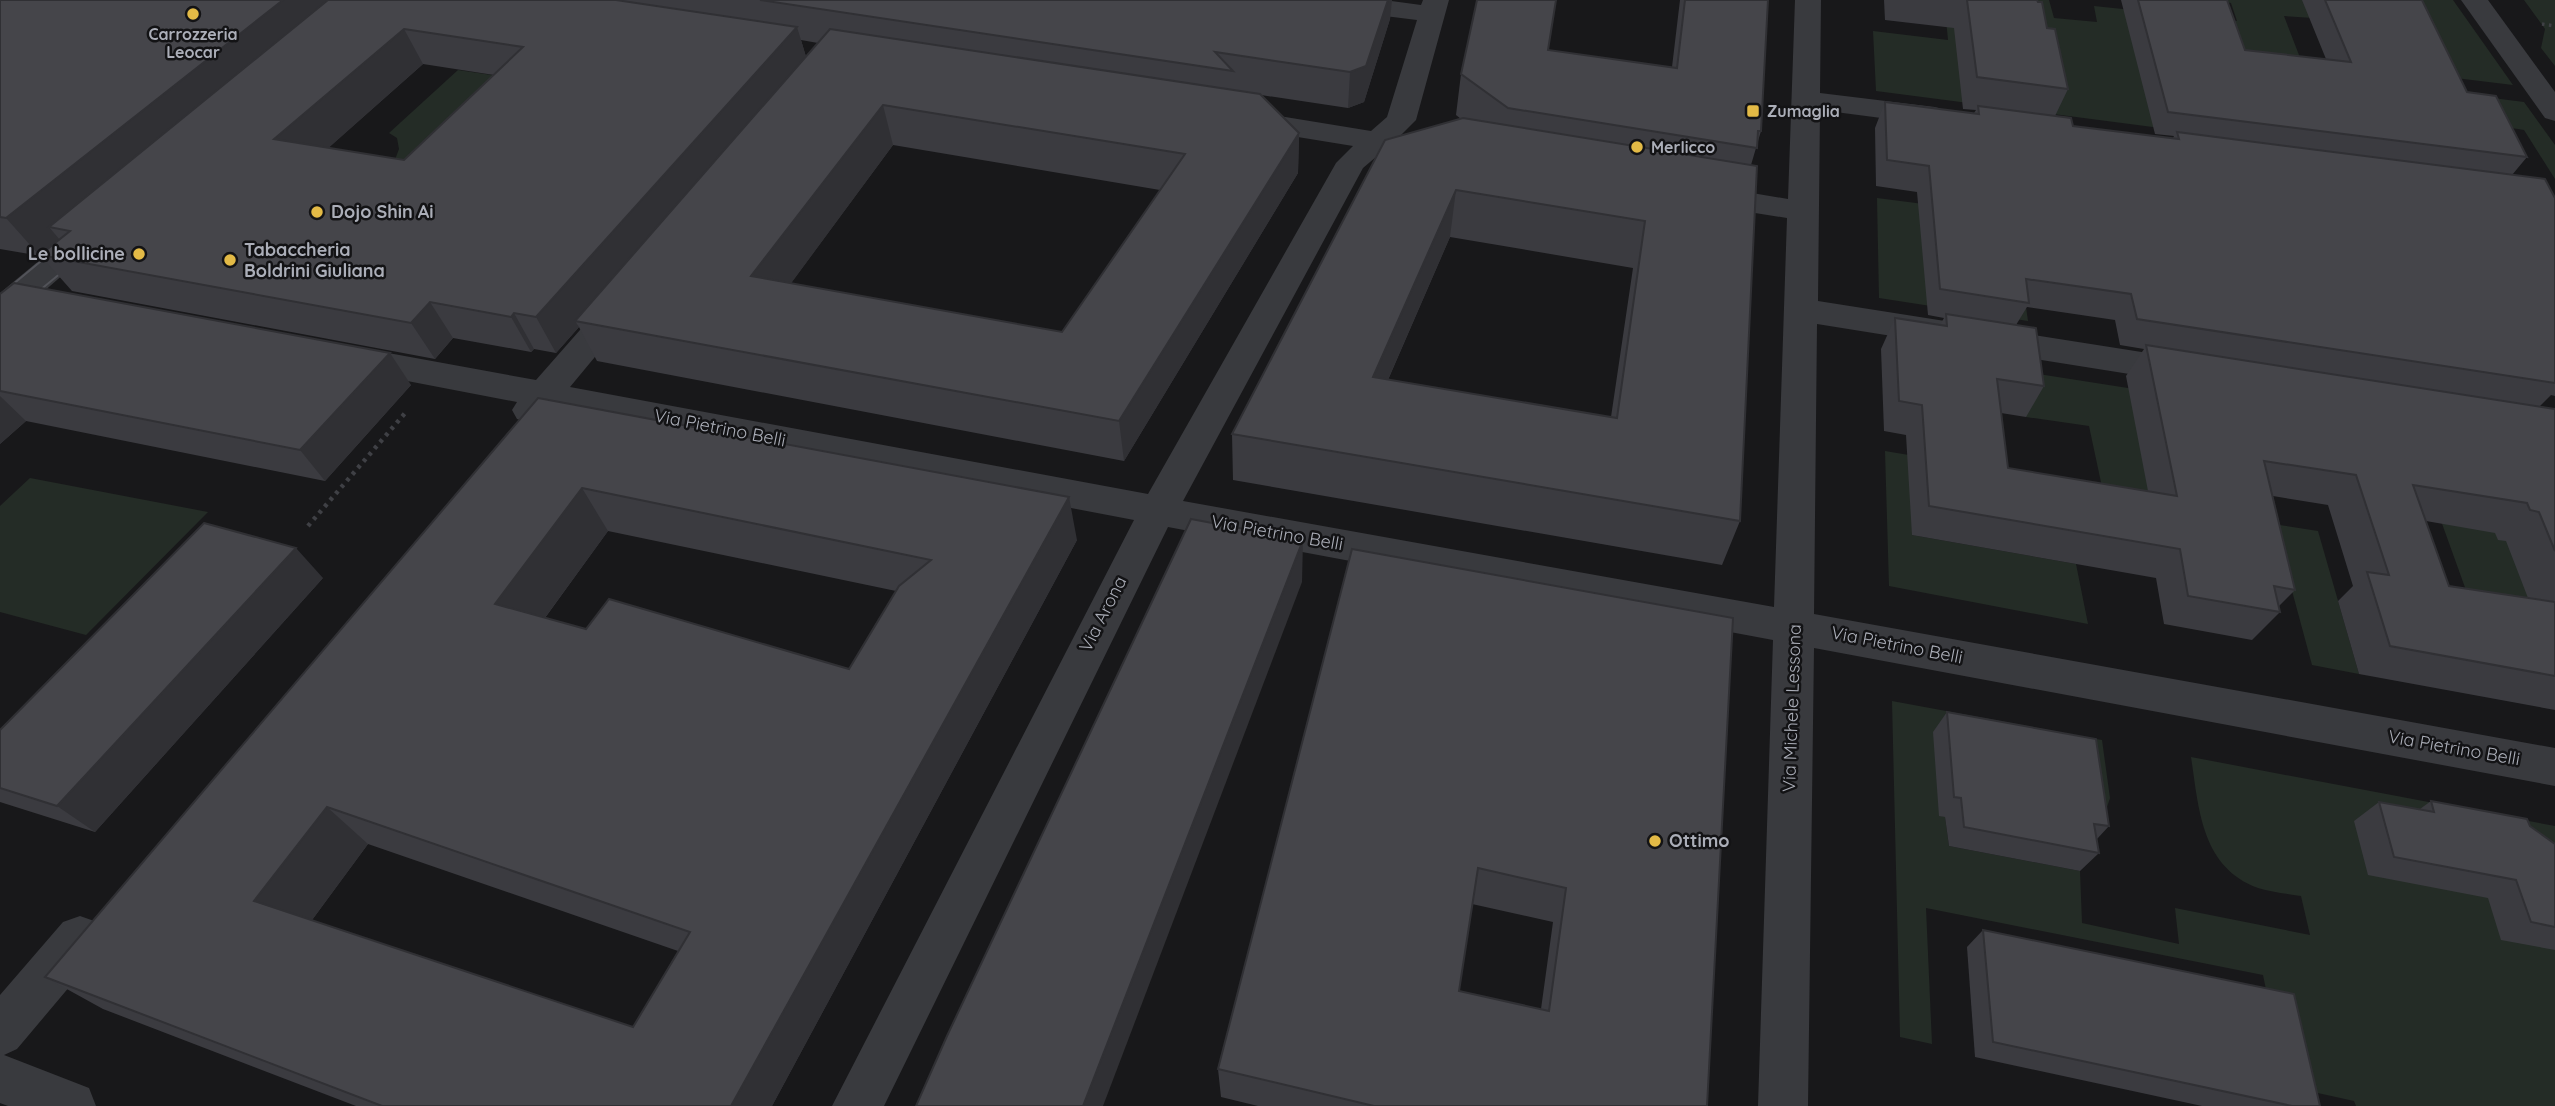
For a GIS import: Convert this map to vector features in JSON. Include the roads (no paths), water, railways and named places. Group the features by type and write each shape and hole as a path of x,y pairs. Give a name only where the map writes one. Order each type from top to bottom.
{"street":[{"path":"1320,0 1434,7"},
{"name":"Via Michele Lessona","path":"1783,1106 1808,0"},
{"path":"2474,0 2555,112"},
{"name":"Via Arona","path":"857,1106 1157,510 1351,163 1401,120 1434,7"},
{"path":"1807,100 1960,120"},
{"path":"1215,115 1461,154"},
{"path":"1675,190 1803,211"},
{"path":"6,300 110,219"},
{"path":"506,437 647,274"},
{"path":"6,300 55,303"},
{"path":"1801,310 2211,375"},
{"name":"Via Pietrino Belli","path":"315,352 2555,767"},
{"path":"0,1032 99,915"},
{"path":"0,1078 71,1106"}],"tram line":[{"path":"0,295 58,247"},
{"path":"0,323 73,263"}],"place":[{"name":"Carrozzeria Leocar","path":"193,14"},
{"name":"Zumaglia","path":"1753,111"},
{"name":"Merlicco","path":"1637,147"},
{"name":"Dojo Shin Ai","path":"317,212"},
{"name":"Le bollicine","path":"139,254"},
{"name":"Tabaccheria Boldrini Giuliana","path":"230,260"},
{"name":"Ottimo","path":"1655,841"}]}
